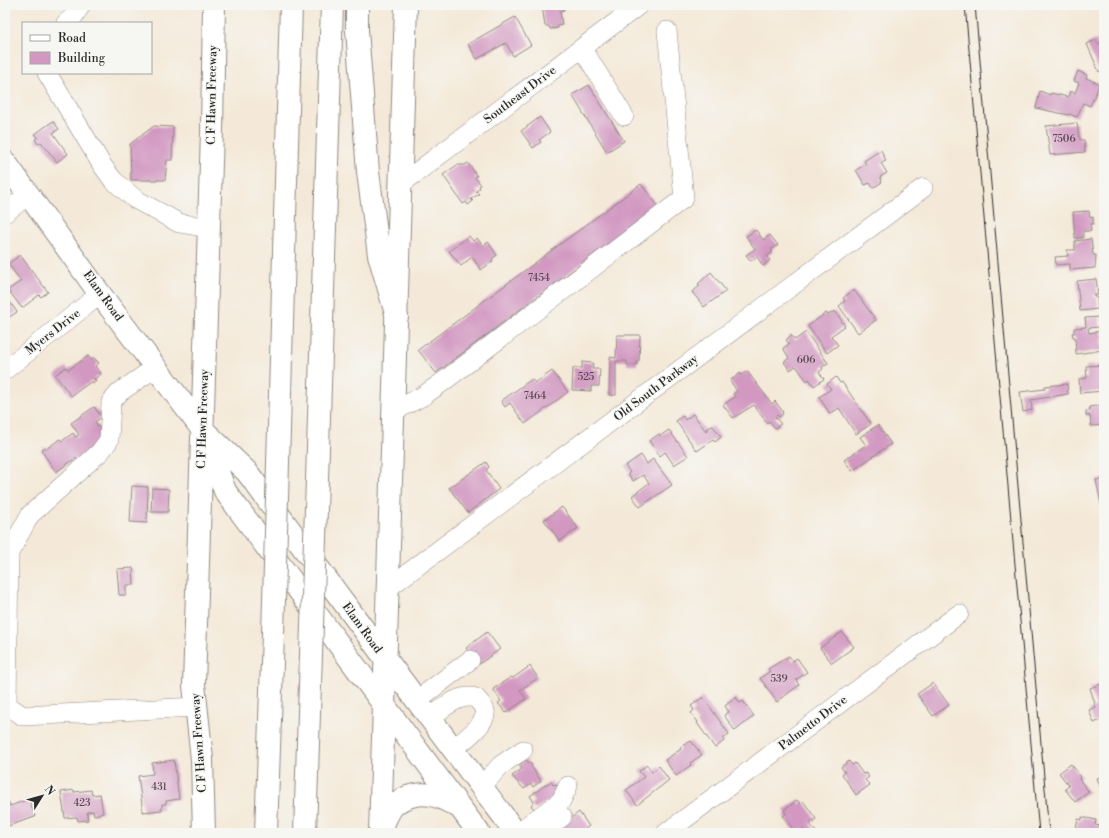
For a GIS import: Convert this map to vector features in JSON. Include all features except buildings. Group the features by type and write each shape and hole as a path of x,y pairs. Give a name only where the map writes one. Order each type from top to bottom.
{"main road":[{"name":"C F Hawn Freeway","path":"204,833 202,759 194,685 209,228 214,5"},
{"path":"266,833 292,5"},
{"path":"305,833 332,5"},
{"path":"357,5 357,30 368,172 379,255 397,317"},
{"path":"380,833 406,5"},
{"name":"Elam Road","path":"5,162 100,294 202,429 248,472 416,701 517,833"},
{"name":"Elam Road","path":"202,429 224,491 478,832"},
{"path":"380,833 389,811 395,804 408,797 432,795 459,806"}],"street":[{"path":"67,22 73,17 81,5"},
{"name":"Southeast Drive","path":"401,184 639,5"},
{"path":"394,411 423,396 444,381 684,198 668,31"},
{"path":"582,48 624,116"},
{"path":"49,74 102,165 113,180 135,199 179,223 209,228"},
{"name":"Old South Parkway","path":"388,588 923,188"},
{"path":"5,213 29,194"},
{"name":"Myers Drive","path":"5,370 100,294"},
{"path":"156,367 120,392 111,402 109,440 100,452 30,516 9,553 7,705 23,716 196,707"},
{"name":"Palmetto Drive","path":"666,833 959,614"},
{"path":"416,701 470,660"},
{"path":"430,718 449,704 464,697 470,696 476,698 485,712 484,718 473,732 453,749"},
{"path":"480,785 501,765 523,750"},
{"path":"517,833 561,801 568,786"},
{"path":"544,833 562,817"}],"tram line":[{"path":"965,5 1039,833"},
{"path":"975,5 1049,833"}]}
